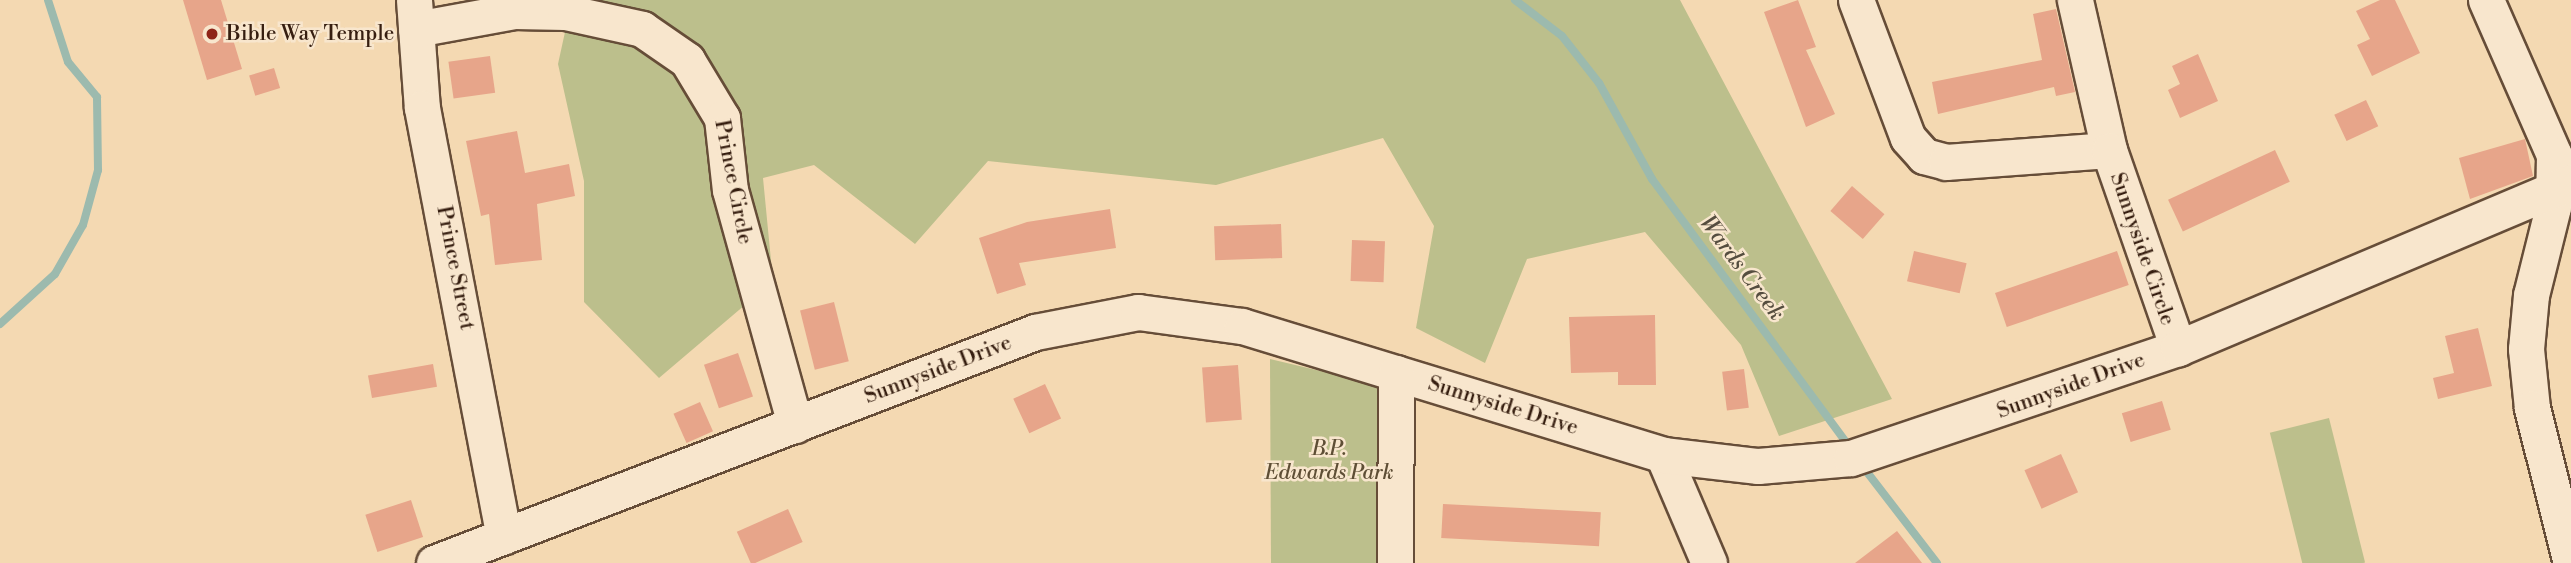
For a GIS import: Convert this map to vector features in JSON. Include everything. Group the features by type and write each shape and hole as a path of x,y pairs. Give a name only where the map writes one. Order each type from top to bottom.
{"street":[{"name":"Sunnyside Circle","path":"1856,0 1883,81 1908,138 1924,156 1947,162 2109,150"},
{"name":"Sunnyside Circle","path":"2075,0 2109,150 2178,348"},
{"path":"2486,0 2545,124 2563,185 2531,295 2526,349 2532,408 2571,563"},
{"name":"Prince Circle","path":"415,15 565,12 642,29 687,60 722,118 730,190 795,425"},
{"name":"Prince Street","path":"415,15 422,108 504,536"},
{"name":"Sunnyside Drive","path":"434,563 1035,332 1138,312 1242,326 1663,455 1758,466 1867,453 2178,348 2563,185"},
{"path":"1395,563 1396,373"},
{"path":"1663,455 1709,563"}],"green space":[{"path":"572,0 1680,0 1892,399 1779,436 1741,345 1645,232 1527,259 1485,363 1416,328 1434,226 1383,138 1216,185 988,161 915,244 814,165 763,178 773,281 659,378 584,302 584,181 558,64"},
{"name":"B.P. Edwards Park","path":"1270,359 1375,384 1387,406 1386,563 1271,563"},
{"path":"2329,418 2365,563 2302,563 2270,433"}],"building":[{"name":"Bible Way Temple","path":"183,0 221,0 242,69 207,80"},
{"path":"1798,0 1816,47 1806,50 1835,114 1806,127 1764,12"},
{"path":"2380,0 2395,0 2420,53 2372,76 2357,45 2370,39 2356,11"},
{"path":"2056,9 2075,92 2056,96 2054,87 1938,114 1932,82 2042,60 2033,14"},
{"path":"2198,54 2218,101 2180,118 2168,90 2180,84 2172,66"},
{"path":"490,56 495,93 454,98 448,62"},
{"path":"274,68 280,88 255,96 249,76"},
{"path":"2366,100 2378,126 2347,141 2334,115"},
{"path":"517,131 525,173 569,164 575,196 537,204 542,260 495,265 489,214 481,216 466,141"},
{"path":"2525,139 2533,176 2470,199 2459,158"},
{"path":"2275,150 2290,182 2183,232 2168,200"},
{"path":"1852,186 1884,214 1863,239 1830,211"},
{"path":"1110,209 1116,248 1019,263 1026,285 997,294 979,238 1027,222"},
{"path":"1281,224 1282,258 1215,260 1214,226"},
{"path":"1352,240 1385,241 1384,282 1351,281"},
{"path":"1914,251 1967,263 1960,293 1907,281"},
{"path":"2117,251 2129,285 2007,327 1995,293"},
{"path":"834,302 849,361 815,370 800,310"},
{"path":"1655,315 1656,385 1618,385 1618,372 1571,373 1569,317"},
{"path":"2478,328 2492,386 2438,399 2433,378 2454,373 2445,336"},
{"path":"738,353 753,396 719,408 704,365"},
{"path":"433,364 437,387 372,398 368,375"},
{"path":"1238,365 1242,420 1206,422 1202,368"},
{"path":"1744,369 1749,408 1727,410 1722,372"},
{"path":"1045,384 1061,418 1029,433 1013,399"},
{"path":"2162,401 2171,430 2131,442 2122,413"},
{"path":"700,402 713,431 687,443 674,414"},
{"path":"2061,454 2078,492 2042,509 2024,470"},
{"path":"411,500 423,537 377,552 365,515"},
{"path":"1443,504 1601,512 1599,546 1441,538"},
{"path":"788,509 803,542 751,563 737,532"},
{"path":"1897,531 1922,563 1855,563"}],"waterway":[{"path":"0,324 55,274 83,225 98,170 97,97 68,62 48,0"},
{"name":"Wards Creek","path":"1515,0 1562,36 1599,83 1652,179 1851,449"},
{"name":"Wards Creek","path":"1860,463 1937,563"}],"place":[{"name":"Bible Way Temple","path":"212,34"}]}
